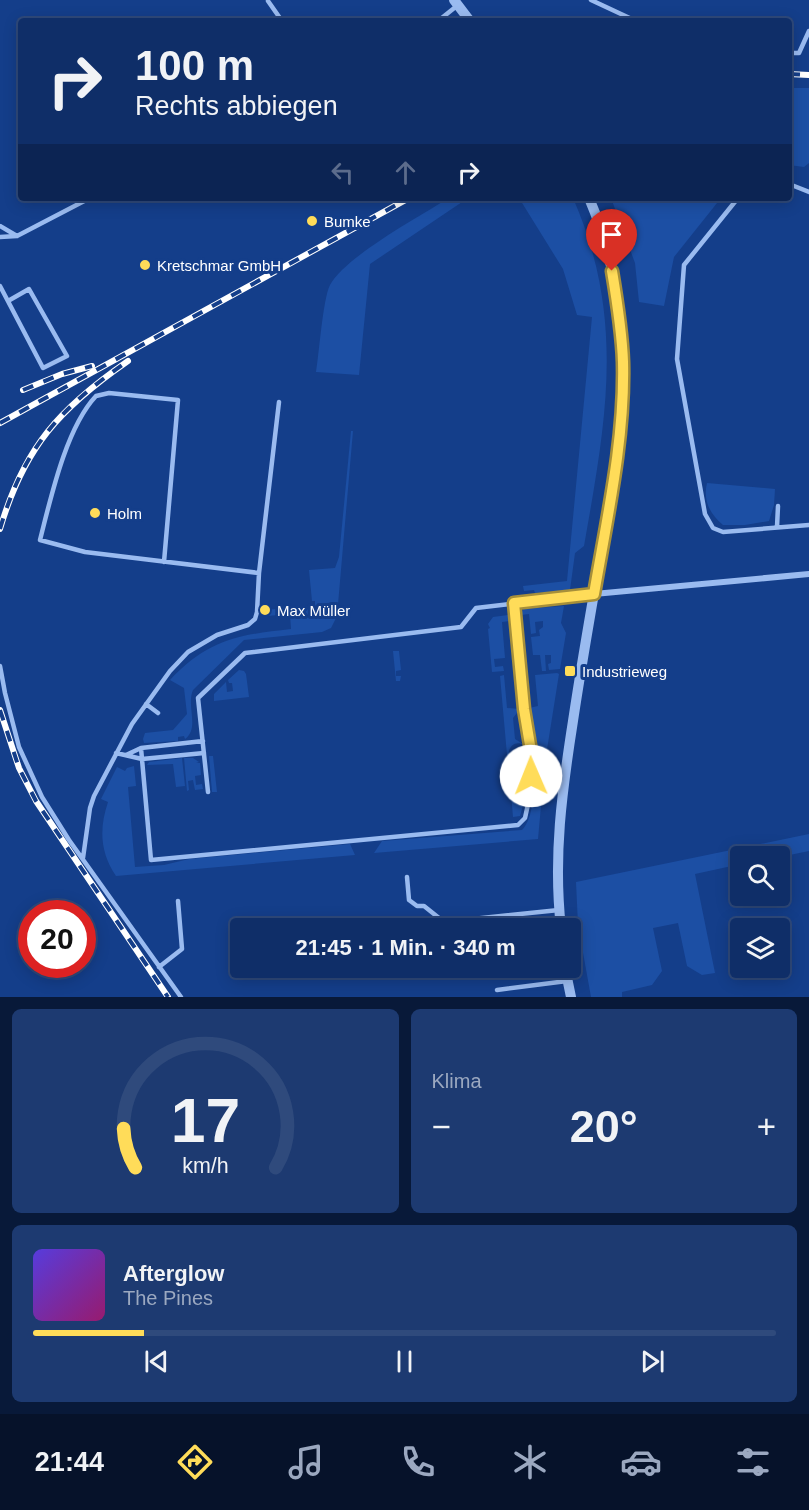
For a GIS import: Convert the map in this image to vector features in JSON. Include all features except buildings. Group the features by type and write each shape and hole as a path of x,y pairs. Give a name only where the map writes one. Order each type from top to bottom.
{"street":[{"path":"456,3 468,18"},
{"path":"560,918 557,860 561,793 615,468 622,402 623,362 618,302 612,271 590,201"},
{"path":"594,594 809,574"},
{"path":"567,978 571,997"}],"lane":[{"path":"591,0 630,18"},
{"path":"268,1 280,18"},
{"path":"441,18 456,3"},
{"path":"792,53 799,53 809,31"},
{"path":"792,185 809,192"},
{"path":"0,237 16,236 84,201"},
{"path":"736,201 684,265 676,359 697,480 705,514 713,528 723,532 809,525"},
{"path":"0,226 16,236"},
{"path":"0,286 43,368 67,356 29,289 8,301"},
{"path":"164,562 178,400 109,393 96,396 78,420 53,490 40,540 85,552 164,562 259,573"},
{"path":"83,858 90,808 94,796 116,753 160,682 188,652 217,635 248,625 255,619 279,402"},
{"path":"777,527 778,506"},
{"path":"208,792 198,698 245,653 462,627 477,608 594,594"},
{"path":"141,748 151,860 518,825 525,818 532,757 524,709 514,603"},
{"path":"0,666 12,723 42,798 181,997"},
{"path":"146,704 158,713"},
{"path":"126,755 141,748 202,741"},
{"path":"116,753 142,759 204,753"},
{"path":"406,877 409,900 417,906 424,906 444,922 559,910"},
{"path":"159,967 182,949 178,901"},
{"path":"497,990 567,981"}],"shaded area":[{"path":"792,88 809,88 809,163 804,167 792,165"},
{"path":"444,201 464,201 370,264 359,375 316,372 323,314 330,285 351,262 384,238"},
{"path":"521,201 574,201 590,243 600,286 606,328 607,370 604,413 584,546 575,553 570,590 535,593 534,590 524,591 523,586 567,581 592,317 577,315 563,269"},
{"path":"612,201 719,201 674,257 664,306 639,302 635,263"},
{"path":"351,431 353,431 337,616 331,628 322,632 244,640 193,690 191,696 192,729 185,739 184,736 178,737 178,741 144,743 145,733 173,730 187,714 184,688 170,680 184,666 211,647 225,641 291,629 290,614 267,616 263,610 315,606 315,601 312,601 309,570 335,568 339,557"},
{"path":"707,483 775,489 774,505 769,521 745,525 723,525 708,506"},
{"path":"564,606 561,623 566,633 560,669 549,670 551,655 545,655 546,671 542,671 540,655 533,655 531,637 540,636 539,630 543,627 543,621 535,622 536,633 531,634 529,614 521,615 523,609"},
{"path":"508,615 510,621 502,622 505,658 494,659 495,667 503,666 504,671 492,672 488,624 493,617"},
{"path":"393,651 399,651 401,670 396,671 396,676 401,676 400,681 396,681"},
{"path":"239,670 246,674 249,697 214,701 214,694 226,682 227,692 233,691 232,683 228,680"},
{"path":"559,674 545,762 538,839 374,853 382,841 522,830 528,820 534,790 529,708 538,706 535,675"},
{"path":"504,675 507,708 520,709 513,718 515,739 528,747 529,764 522,764 528,751 524,745 517,743 509,751 515,765 508,766 500,676"},
{"path":"209,756 213,756 217,792 212,792"},
{"path":"182,758 185,786 176,787 173,764 147,765 149,762"},
{"path":"184,758 193,758 199,762 196,763 200,763 201,775 195,776 196,785 202,784 203,789 195,790 193,780 188,781 189,790 187,791"},
{"path":"134,766 136,786 128,787 135,867 164,865 189,859 350,844 355,855 116,876 104,849 102,831 108,802 101,799 117,767 125,771"},
{"path":"527,792 520,816 513,817 511,794"},
{"path":"809,834 809,851 790,855 790,846 751,846"},
{"path":"730,850 730,866 695,874 715,973 702,975 687,966 678,923 653,928 662,971 652,985 622,992 622,997 591,997 581,942 581,918 578,918 576,882"}],"railway":[{"path":"792,74 809,75"},
{"path":"0,423 404,201"},
{"path":"0,529 21,475 33,452 48,432 83,396 128,361"},
{"path":"23,390 62,374 92,366"},
{"path":"0,710 19,768 36,801 168,997"}],"place":[{"name":"Bumke","path":"312,221"},
{"name":"Kretschmar GmbH","path":"145,265"},
{"name":"Holm","path":"95,513"},
{"name":"Max Müller","path":"265,610"},
{"name":"Industrieweg","path":"570,671"}],"route":[{"path":"531,776 532,757 524,709 514,603 594,594 615,468 623,383 621,331 612,271"}]}
